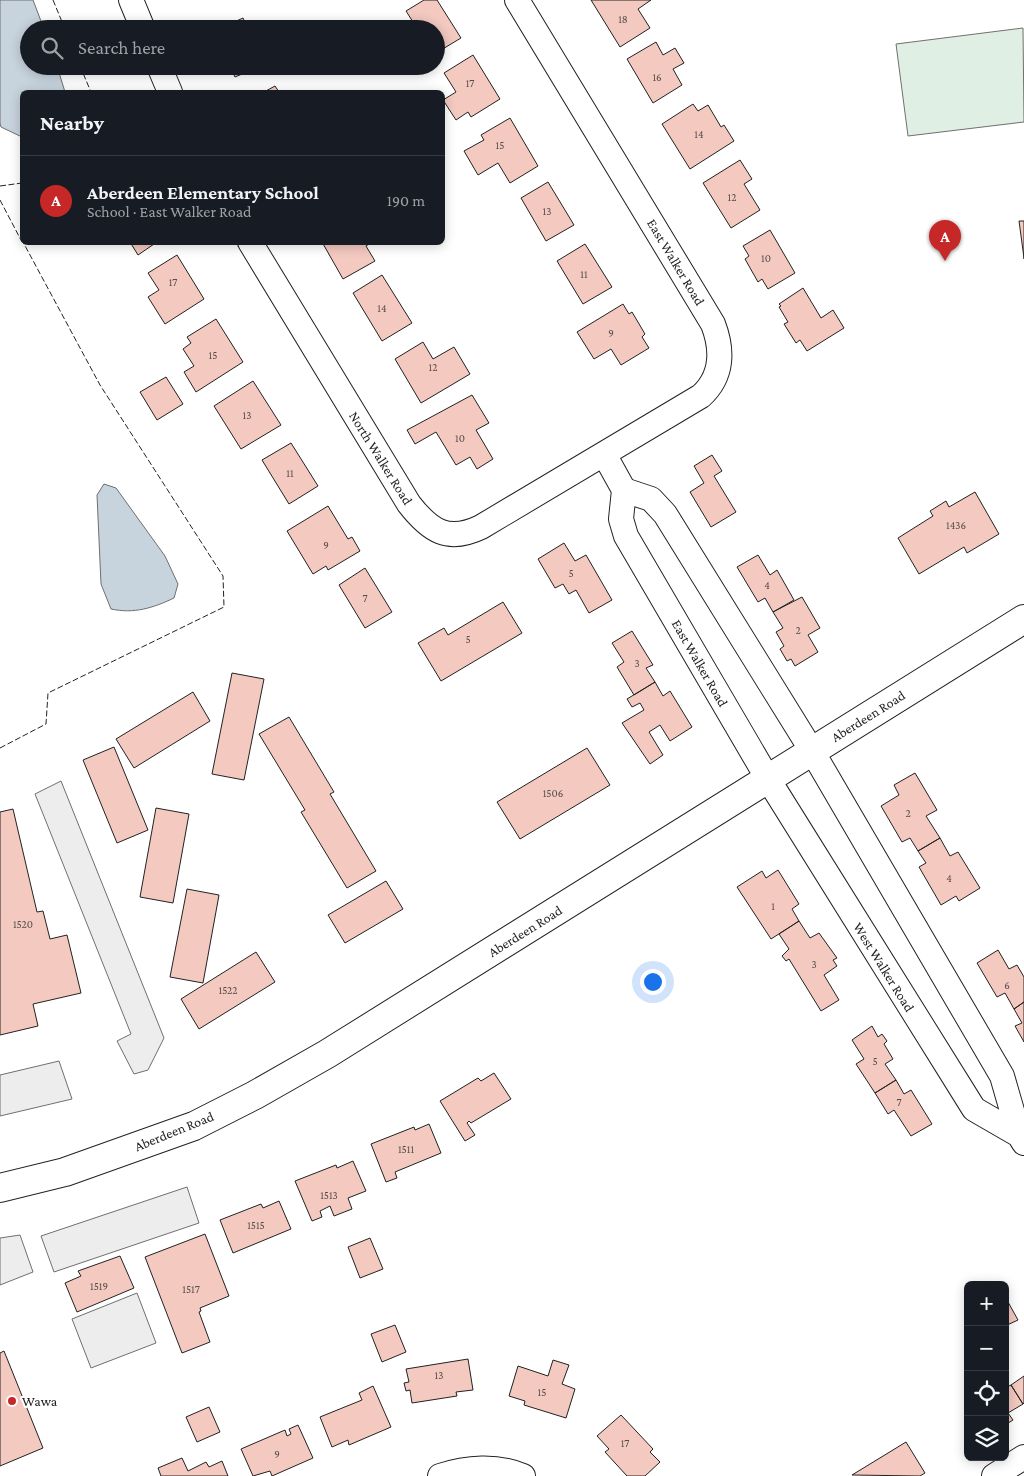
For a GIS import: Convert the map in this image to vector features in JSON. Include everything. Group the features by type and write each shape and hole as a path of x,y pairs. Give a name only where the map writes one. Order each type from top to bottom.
{"main road":[{"name":"Aberdeen Road","path":"0,1188 65,1172 194,1126 255,1095 327,1054 1024,619"}],"street":[{"path":"131,0 139,20"},
{"name":"East Walker Road","path":"517,0 708,313 720,347 718,370 709,389 701,396 604,454"},
{"path":"163,75 169,90"},
{"name":"North Walker Road","path":"252,245 408,504 433,529 454,535 473,531 604,454"},
{"path":"604,454 624,490 651,499 665,514 812,751"},
{"name":"East Walker Road","path":"624,490 621,514 626,536 768,779"},
{"name":"West Walker Road","path":"812,751 1002,1076 1022,1139"},
{"name":"West Walker Road","path":"768,779 974,1108 1022,1139"},
{"path":"994,1476 1024,1457"},
{"path":"440,1476 472,1468 494,1468 523,1476"}],"green space":[{"path":"1023,28 1024,122 908,136 896,44"}],"shaded area":[{"path":"0,0 33,0 41,20 20,20 20,75 60,75 64,90 20,90 20,136 1,127"},
{"path":"104,484 116,488 165,556 178,584 174,598 159,605 143,609 128,611 111,609 101,584 97,495"},
{"path":"61,781 164,1038 148,1070 134,1074 117,1041 131,1034 35,794"},
{"path":"59,1061 72,1099 0,1116 0,1075"},
{"path":"187,1187 199,1223 54,1272 41,1236"},
{"path":"20,1235 33,1272 0,1285 0,1238"},
{"path":"137,1293 156,1343 91,1368 72,1319"}],"building":[{"path":"424,0 437,0 461,38 445,48 445,20 412,20 406,11"},
{"path":"591,0 651,0 638,9 650,28 620,47"},
{"path":"656,42 663,55 675,48 684,63 673,69 682,85 653,103 627,59"},
{"path":"473,55 500,99 471,117 468,112 456,120 445,103 445,99 456,92 445,72"},
{"path":"275,86 278,90 268,90"},
{"path":"693,104 698,111 708,105 721,127 724,125 734,141 690,169 662,124"},
{"path":"510,118 538,166 510,183 498,163 478,175 464,151 484,140 481,135"},
{"path":"740,160 752,179 744,184 760,210 731,228 703,183"},
{"path":"548,182 574,225 546,241 521,198"},
{"path":"1019,221 1024,221 1024,258"},
{"path":"770,230 795,273 768,289 762,279 758,282 745,259 749,256 743,246"},
{"path":"585,244 612,287 583,304 557,261"},
{"path":"132,245 153,245 138,255"},
{"path":"324,245 368,245 366,246 375,261 343,279"},
{"path":"177,255 204,299 165,324 148,297 159,290 148,273"},
{"path":"382,275 412,323 382,341 353,293"},
{"path":"803,288 821,318 833,310 844,328 807,351 800,340 796,343 784,324 788,322 779,307 781,306 779,304"},
{"path":"623,304 629,314 632,312 645,334 642,337 649,348 621,365 611,349 594,359 577,332"},
{"path":"216,319 243,362 196,392 184,372 194,366 183,349 191,343 187,337"},
{"path":"423,342 433,359 454,347 470,374 421,403 395,359"},
{"path":"166,377 183,404 157,420 140,392"},
{"path":"253,381 281,425 241,449 214,406"},
{"path":"472,395 489,423 476,430 493,459 477,469 470,457 456,465 436,432 415,444 407,430"},
{"path":"291,443 318,486 289,504 262,460"},
{"path":"712,455 722,471 714,476 736,512 711,527 690,492 704,483 694,466"},
{"path":"975,492 999,534 967,553 964,547 919,574 898,538 933,516 930,511 946,501 949,507"},
{"path":"328,506 348,539 352,537 360,551 328,570 326,566 313,574 287,531"},
{"path":"564,543 575,561 586,555 612,600 589,613 576,590 569,594 563,584 555,588 538,559"},
{"path":"758,555 770,575 777,570 794,600 773,612 765,598 758,602 737,567"},
{"path":"365,568 392,612 365,628 339,585"},
{"path":"802,597 820,628 808,635 818,652 795,666 791,659 787,661 780,649 784,646 776,632 783,628 773,612"},
{"path":"503,602 522,633 441,681 418,643 444,628 448,635"},
{"path":"632,631 653,665 646,668 655,682 634,695 617,667 624,662 612,643"},
{"path":"232,673 264,679 244,780 212,774"},
{"path":"655,682 663,696 670,691 692,727 670,741 660,725 649,732 663,755 650,764 622,723 644,710 640,703 632,707 627,699"},
{"path":"193,692 210,721 134,768 116,739"},
{"path":"289,717 334,792 330,794 376,871 347,888 301,812 305,810 259,734"},
{"path":"114,747 148,830 117,843 83,760"},
{"path":"587,748 610,785 520,839 497,802"},
{"path":"915,773 937,810 926,816 940,838 918,851 910,838 902,842 881,806 899,795 894,785"},
{"path":"156,808 189,814 173,903 140,897"},
{"path":"13,809 37,912 43,911 50,939 67,935 81,993 33,1004 38,1026 0,1035 0,812"},
{"path":"940,838 950,856 958,852 980,888 959,901 956,896 941,905 919,867 926,863 918,851"},
{"path":"778,870 799,904 792,909 799,921 771,939 737,887 762,871 766,878"},
{"path":"386,881 403,909 345,943 328,915"},
{"path":"187,889 219,895 203,983 170,977"},
{"path":"799,921 810,938 819,933 837,958 833,960 837,966 824,975 839,1000 821,1011 789,959 786,961 782,956 789,949 779,934"},
{"path":"998,950 1009,969 1017,965 1024,977 1024,1002 1014,1009 1005,993 997,997 977,963"},
{"path":"256,952 275,982 199,1029 181,999"},
{"path":"1024,1002 1024,1042 1015,1026 1022,1023 1014,1009"},
{"path":"872,1026 878,1037 882,1034 887,1041 884,1044 893,1059 885,1064 896,1080 875,1093 856,1064 864,1059 852,1040"},
{"path":"494,1073 511,1099 471,1123 469,1121 467,1123 475,1135 465,1141 440,1101 478,1078 481,1081"},
{"path":"896,1080 904,1094 911,1090 932,1124 911,1136 894,1110 888,1114 875,1093"},
{"path":"429,1124 441,1153 395,1172 397,1178 386,1182 371,1144 414,1127 415,1130"},
{"path":"353,1161 366,1191 348,1198 352,1209 334,1216 330,1206 320,1211 322,1217 312,1221 295,1181 336,1165 337,1168"},
{"path":"279,1201 291,1229 233,1253 220,1220 261,1204 263,1208"},
{"path":"205,1234 229,1296 200,1308 201,1311 199,1312 210,1342 182,1353 145,1257"},
{"path":"370,1238 383,1269 360,1278 348,1247"},
{"path":"120,1256 134,1288 77,1312 65,1283 81,1276 78,1271"},
{"path":"1009,1304 1018,1320 1009,1324"},
{"path":"395,1325 406,1352 382,1362 371,1334"},
{"name":"Wawa","path":"4,1351 43,1448 0,1466 0,1353"},
{"path":"468,1359 473,1390 456,1392 457,1396 412,1403 410,1390 406,1391 404,1383 409,1382 406,1369"},
{"path":"553,1360 569,1365 562,1384 575,1389 566,1418 524,1405 525,1401 509,1396 518,1366 548,1376"},
{"path":"1024,1376 1024,1403 1023,1404 1011,1385"},
{"path":"1011,1385 1023,1404 1009,1412 1009,1386"},
{"path":"373,1386 391,1427 349,1445 348,1440 332,1447 320,1417 362,1400 359,1393"},
{"path":"209,1407 220,1432 197,1442 186,1417"},
{"path":"1009,1414 1013,1420 1009,1422"},
{"path":"621,1415 653,1449 650,1452 660,1462 645,1476 627,1476 605,1452 609,1449 597,1436"},
{"path":"298,1425 313,1458 272,1476 270,1471 253,1476 241,1449 285,1430 287,1436 291,1434 289,1429"},
{"path":"906,1442 925,1473 920,1476 852,1475"},
{"path":"182,1458 188,1471 206,1462 209,1467 222,1461 228,1476 161,1476 158,1468"}],"fence":[{"path":"53,0 61,20"},
{"path":"84,75 90,90"},
{"path":"0,186 20,183"},
{"path":"0,200 20,238"},
{"path":"0,748 46,724 48,693 224,607 223,576 100,385 25,245"}],"place":[{"name":"Aberdeen Elementary School","path":"945,261"},
{"name":"Wawa","path":"12,1401"}]}
